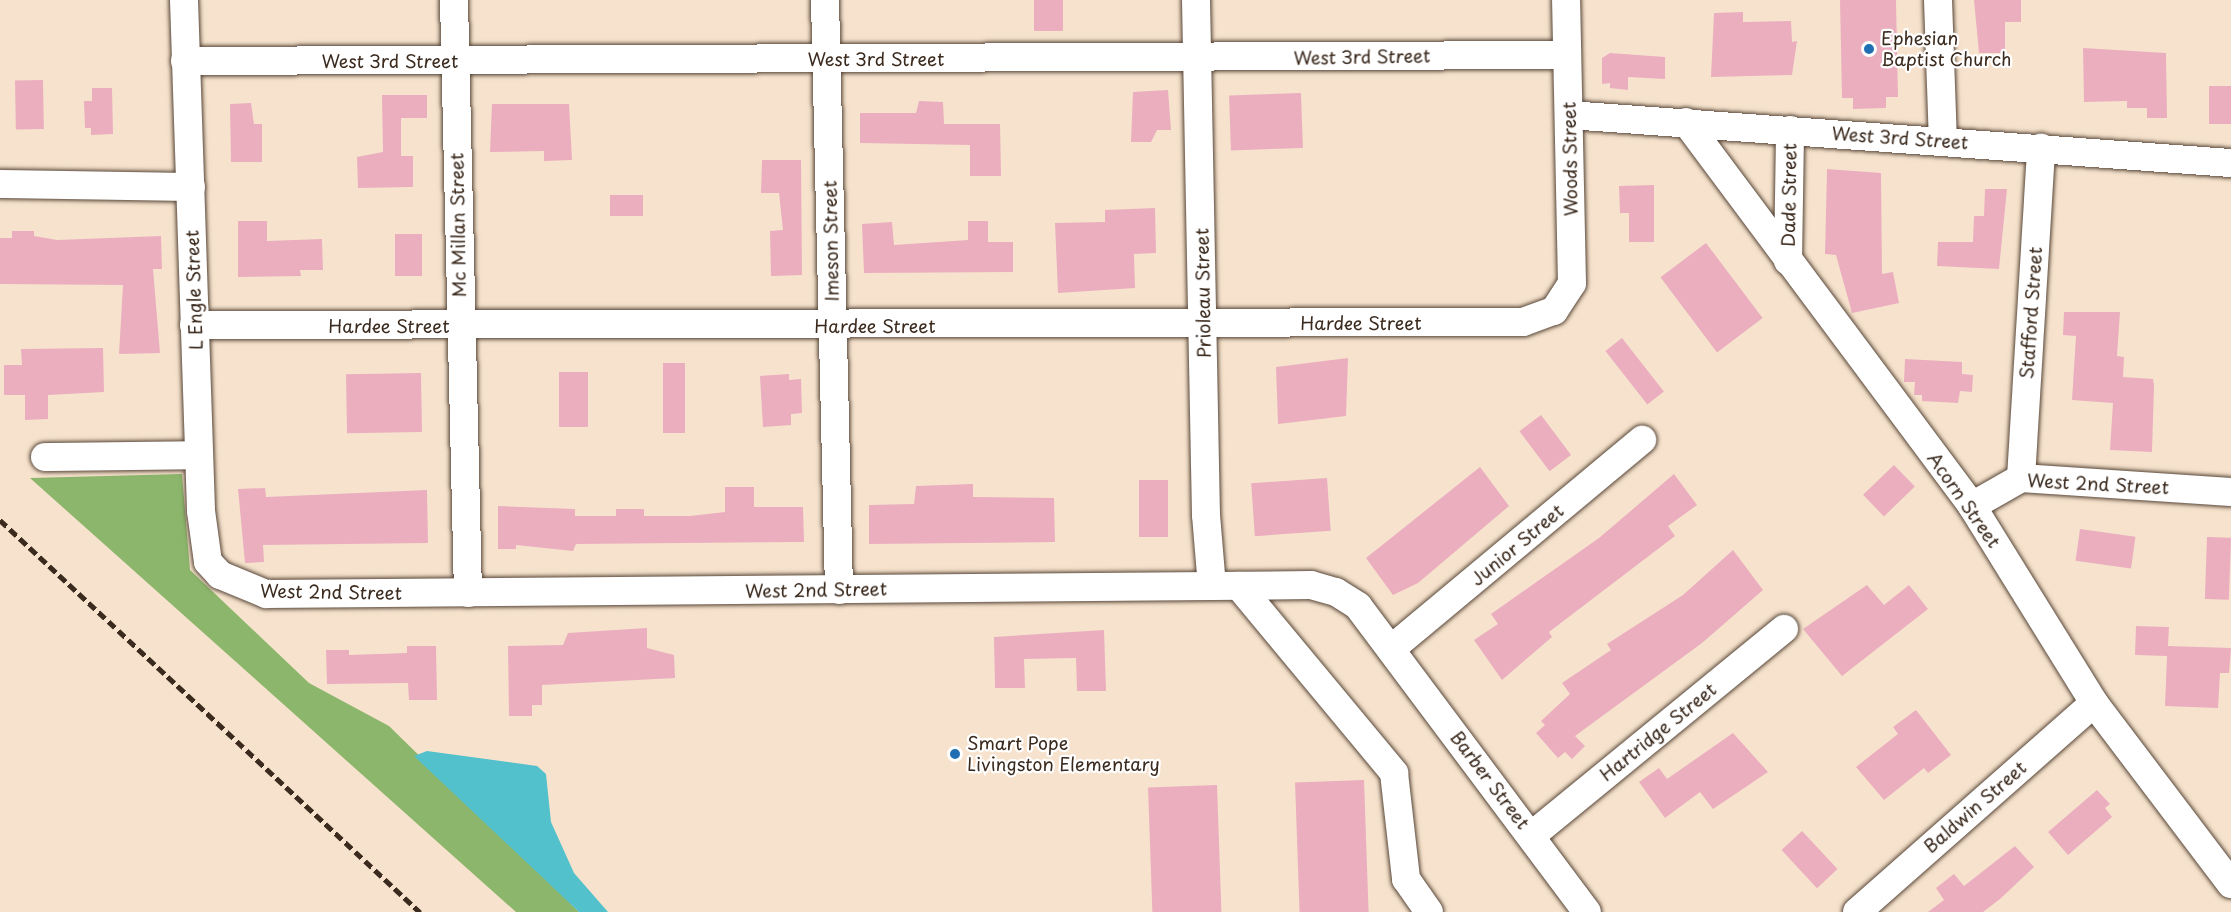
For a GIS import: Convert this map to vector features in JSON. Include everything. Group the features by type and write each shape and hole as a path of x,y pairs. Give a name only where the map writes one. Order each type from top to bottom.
{"street":[{"name":"L Engle Street","path":"184,0 199,455 208,562 220,575"},
{"name":"Mc Millan Street","path":"454,0 459,326 468,593"},
{"name":"Imeson Street","path":"825,0 839,590"},
{"name":"Prioleau Street","path":"1196,0 1204,324 1226,586"},
{"name":"Woods Street","path":"1554,311 1572,283 1566,0"},
{"path":"1938,0 1943,140"},
{"name":"West 3rd Street","path":"185,61 1568,55"},
{"name":"West 3rd Street","path":"1569,115 1943,140 2231,163"},
{"name":"Acorn Street","path":"1686,122 1972,506 2094,703 2231,884"},
{"name":"Dade Street","path":"1788,261 1790,130"},
{"name":"Stafford Street","path":"2021,478 2041,148"},
{"path":"0,184 191,187"},
{"name":"Hardee Street","path":"194,325 833,326 1523,322 1554,311"},
{"name":"Junior Street","path":"1391,649 1642,440"},
{"path":"45,457 199,455"},
{"name":"West 2nd Street","path":"1972,506 2021,478 2231,492"},
{"name":"West 2nd Street","path":"220,575 266,594 1311,585 1336,592 1358,606 1391,649"},
{"path":"1226,586 1394,773 1407,879 1429,912"},
{"name":"Hartridge Street","path":"1531,836 1784,630"},
{"name":"Barber Street","path":"1391,649 1587,912"},
{"name":"Baldwin Street","path":"1857,912 2094,703"}],"green space":[{"path":"182,474 190,570 309,683 389,726 579,912 516,912 30,478"}],"water":[{"path":"427,751 537,766 546,774 551,822 574,873 608,912 579,912 414,756"}],"building":[{"path":"1034,0 1063,0 1063,31 1034,31"},
{"name":"Ephesian Baptist Church","path":"1840,0 1896,0 1898,97 1886,97 1886,108 1853,109 1853,98 1842,98"},
{"path":"1974,0 2021,0 2021,22 2005,22 2005,53 1979,53"},
{"path":"1743,12 1743,22 1791,21 1792,42 1797,41 1792,75 1711,77 1714,13"},
{"path":"2083,48 2166,53 2167,118 2147,118 2147,108 2127,108 2127,101 2084,102"},
{"path":"1610,53 1665,57 1665,79 1628,77 1628,90 1610,88 1610,83 1602,84 1602,58"},
{"path":"15,80 43,80 44,129 16,129"},
{"path":"2209,86 2231,86 2231,124 2209,124"},
{"path":"92,88 112,88 113,134 91,135 91,128 85,128 84,101 92,101"},
{"path":"1168,90 1171,130 1157,130 1151,142 1131,142 1133,92"},
{"path":"1301,93 1303,148 1231,150 1229,96"},
{"path":"382,95 427,95 427,118 401,118 401,156 413,156 413,187 358,188 357,157 383,152"},
{"path":"919,101 943,102 944,124 1000,124 1001,176 970,176 970,145 860,143 860,113 916,113"},
{"path":"251,103 254,124 262,124 262,162 231,162 230,104"},
{"path":"492,104 569,104 572,160 544,161 544,151 490,152"},
{"path":"762,160 801,160 802,275 771,276 770,231 783,230 779,193 761,193"},
{"path":"1827,169 1881,173 1882,274 1893,272 1899,303 1852,313 1836,255 1825,254"},
{"path":"1654,185 1654,242 1629,242 1629,213 1620,213 1619,186"},
{"path":"1985,189 2007,189 1999,269 1937,266 1938,242 1973,242 1974,216 1984,216"},
{"path":"610,195 643,195 643,216 610,216"},
{"path":"1155,208 1156,253 1134,254 1135,288 1058,293 1055,223 1105,222 1105,210"},
{"path":"238,221 267,221 267,241 322,239 323,270 300,270 301,276 238,277"},
{"path":"968,221 988,221 988,242 1013,242 1013,272 864,273 862,224 892,222 894,245 968,240"},
{"path":"12,231 34,231 34,236 57,240 161,236 162,269 153,269 160,353 119,354 123,285 0,284 0,238 12,238"},
{"path":"395,234 422,234 422,276 395,276"},
{"path":"1706,243 1763,318 1717,352 1660,277"},
{"path":"2064,312 2120,312 2117,356 2124,357 2123,377 2153,379 2152,452 2110,450 2113,403 2072,400 2076,336 2063,335"},
{"path":"1622,338 1664,392 1647,405 1605,351"},
{"path":"103,348 104,392 48,395 48,419 25,420 25,395 4,395 4,365 22,365 21,349"},
{"path":"1348,358 1346,416 1278,424 1276,367"},
{"path":"1905,359 1962,362 1962,374 1973,375 1972,392 1960,391 1958,403 1922,401 1922,395 1914,395 1915,382 1904,382"},
{"path":"663,363 685,363 685,433 663,433"},
{"path":"559,372 588,372 588,427 559,427"},
{"path":"421,373 422,432 347,433 346,374"},
{"path":"789,374 789,380 801,379 802,413 791,414 791,425 763,427 760,376"},
{"path":"1541,415 1571,455 1550,471 1519,431"},
{"path":"1894,465 1915,487 1884,516 1863,495"},
{"path":"1480,467 1509,506 1418,583 1393,595 1366,558"},
{"path":"1674,474 1697,505 1668,526 1675,536 1549,632 1552,637 1502,680 1474,640 1498,624 1491,614 1599,538"},
{"path":"1327,478 1331,531 1255,536 1251,483"},
{"path":"1139,480 1168,480 1168,537 1139,537"},
{"path":"973,484 973,497 1054,498 1055,542 869,544 869,505 914,504 916,486"},
{"path":"725,487 754,487 754,507 803,507 804,542 576,544 573,551 516,545 516,549 498,549 498,506 575,509 575,516 616,516 616,509 644,509 644,516 690,516 725,512"},
{"path":"265,488 266,497 427,490 428,543 263,545 264,562 245,563 238,489"},
{"path":"2080,529 2135,537 2131,568 2076,561"},
{"path":"2207,537 2231,538 2229,600 2205,599"},
{"path":"1733,550 1763,590 1702,643 1575,736 1585,746 1572,759 1565,752 1558,758 1536,733 1545,725 1541,721 1570,694 1562,683 1611,650 1607,644 1683,595"},
{"path":"1867,585 1884,605 1909,585 1928,609 1842,676 1803,629"},
{"path":"2136,626 2169,627 2168,646 2231,648 2229,673 2220,673 2218,708 2165,706 2167,656 2135,655"},
{"path":"647,628 647,648 674,655 675,678 542,685 542,705 532,705 532,716 509,716 508,646 563,645 568,633"},
{"path":"1104,630 1106,691 1077,691 1076,658 1024,659 1025,688 995,688 994,637"},
{"path":"407,646 436,646 437,700 409,700 408,683 327,684 326,650 349,650 349,655 407,653"},
{"path":"1916,710 1951,755 1928,773 1924,768 1884,800 1856,767 1898,734 1893,727"},
{"path":"1733,733 1768,772 1713,809 1700,792 1665,818 1639,782 1659,768 1667,779"},
{"path":"1364,780 1369,912 1300,912 1295,782"},
{"path":"1217,785 1221,912 1152,912 1148,787"},
{"path":"2097,790 2110,804 2105,808 2112,817 2068,855 2048,832"},
{"path":"1802,831 1837,869 1817,888 1782,850"},
{"path":"2015,846 2034,867 1983,912 1928,912 1944,900 1936,888 1954,874 1964,886"}],"railway":[{"path":"0,520 420,912"}],"place":[{"name":"Ephesian Baptist Church","path":"1869,49"},
{"name":"Smart Pope Livingston Elementary","path":"955,754"}]}
